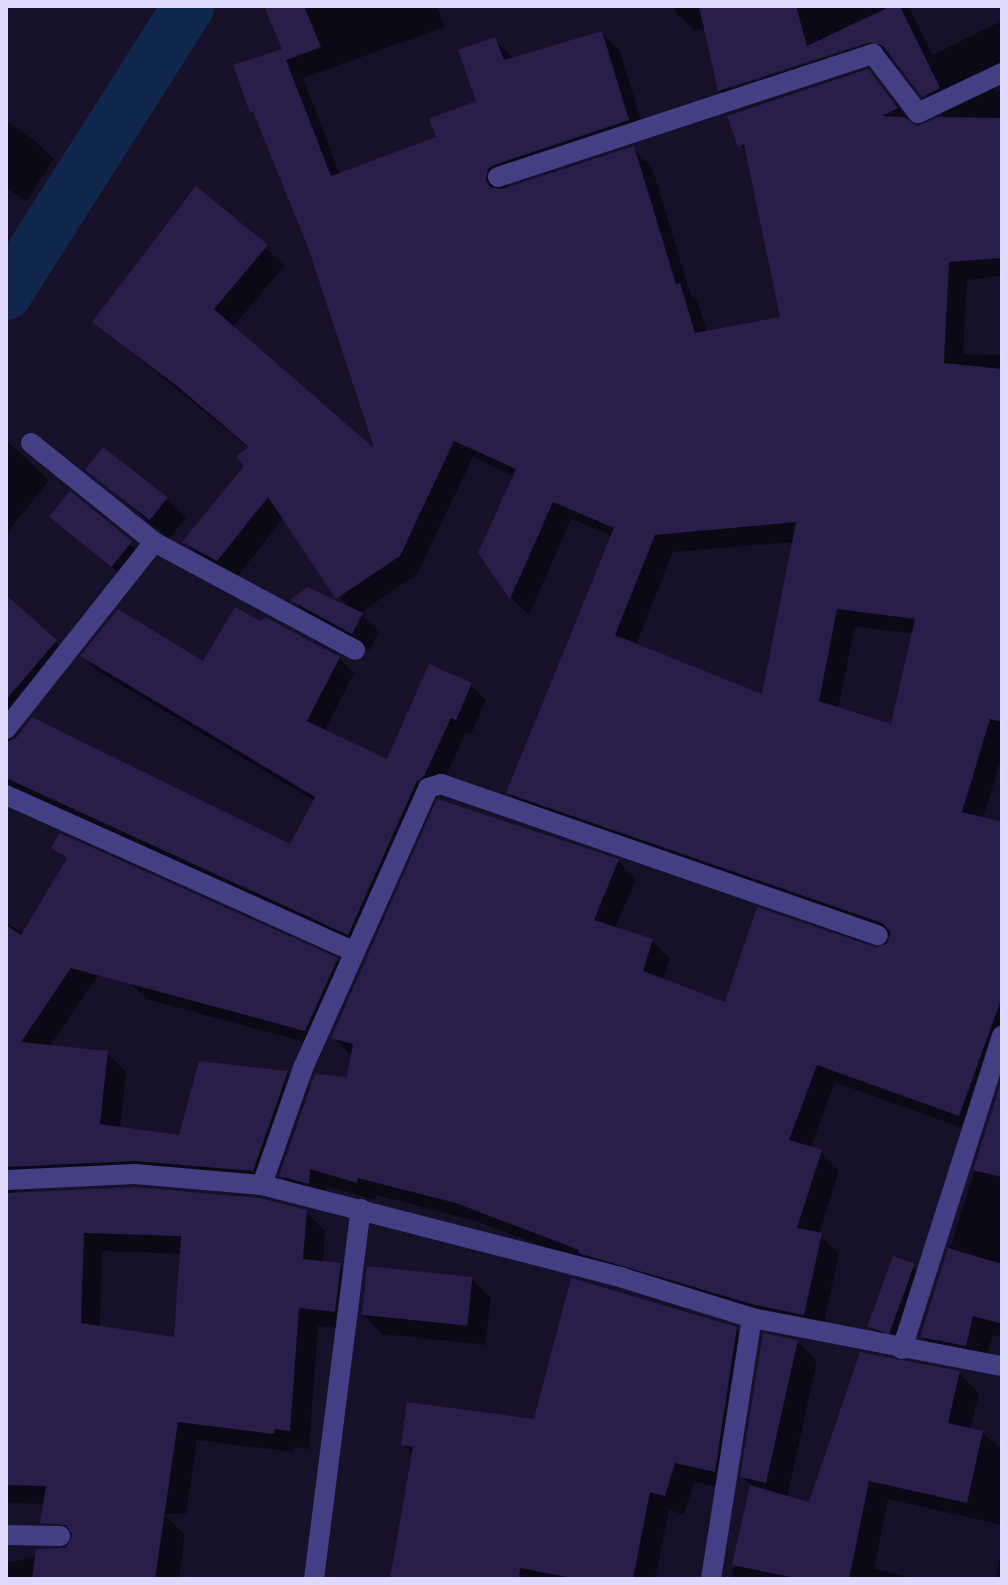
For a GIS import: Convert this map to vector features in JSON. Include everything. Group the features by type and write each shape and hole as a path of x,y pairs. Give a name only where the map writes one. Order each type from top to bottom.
{"street":[{"path":"498,177 873,54 918,113 1002,73"},
{"path":"31,443 154,542 355,650"},
{"path":"6,729 154,542"},
{"path":"262,1185 303,1068 428,788 441,784 878,935"},
{"path":"6,795 353,951"},
{"path":"902,1349 1002,1036"},
{"path":"6,1180 135,1174 262,1185 623,1278 752,1318 1002,1366"},
{"path":"314,1579 361,1209"},
{"path":"711,1579 752,1318"},
{"path":"6,1535 60,1536"}],"building":[{"path":"264,6 304,6 321,47 286,60 331,176 436,137 429,119 476,101 458,50 495,37 504,60 602,31 629,120 494,165 488,169 486,180 490,187 502,189 634,146 676,284 680,283 695,333 780,317 744,144 738,147 727,116 868,69 898,108 882,116 904,117 917,126 939,117 1002,118 1002,258 949,262 944,363 1002,369 1002,722 990,719 962,812 1002,822 1002,997 959,1116 817,1065 789,1140 822,1150 797,1228 822,1233 804,1315 755,1305 578,1253 579,1250 456,1203 358,1178 357,1183 310,1169 309,1184 279,1176 315,1074 347,1077 353,1044 331,1038 437,799 619,859 594,920 653,939 643,971 725,1002 757,907 875,947 887,944 891,933 882,923 506,793 614,528 553,502 510,599 478,553 516,469 454,441 400,556 336,599 268,497 217,561 182,542 244,466 236,456 249,447 177,386 92,322 196,186 268,245 214,309 374,448 308,247 253,112 250,113 233,65 282,49","holes":["796,522 762,694 615,635 655,535","837,609 915,619 891,724 819,701"]},
{"path":"699,6 796,6 807,46 891,6 900,6 940,88 922,97 883,46 870,42 718,91"},
{"path":"103,447 168,497 150,520 85,470"},
{"path":"70,491 132,541 111,567 49,517"},
{"path":"308,587 363,613 352,634 290,600"},
{"path":"6,595 57,640 6,700"},
{"path":"235,607 260,621 265,617 340,657 307,721 387,759 429,664 472,683 456,720 451,718 424,776 416,783 348,935 6,778 6,742 16,738 32,717 290,844 315,797 80,656 118,609 203,661"},
{"path":"60,833 338,958 305,1031 71,968 21,1042 108,1051 100,1124 179,1135 199,1061 288,1071 253,1171 136,1161 6,1167 6,925 21,935 67,858 51,848"},
{"path":"1002,1079 1002,1177 973,1170"},
{"path":"135,1187 260,1198 307,1210 303,1259 341,1263 335,1312 299,1308 290,1431 275,1429 274,1434 178,1422 155,1579 32,1579 36,1549 66,1548 73,1535 66,1525 40,1523 46,1486 6,1485 6,1193","holes":["84,1233 181,1236 174,1337 81,1323"]},
{"path":"948,1248 1002,1264 1002,1324 973,1316 966,1346 920,1337"},
{"path":"893,1256 915,1264 889,1334 867,1326"},
{"path":"367,1266 472,1277 467,1326 362,1315"},
{"path":"571,1278 737,1327 715,1472 675,1463 665,1496 650,1492 633,1579 577,1579 520,1568 519,1579 390,1579 413,1447 401,1445 407,1402 534,1419"},
{"path":"763,1333 798,1340 766,1483 740,1477"},
{"path":"860,1352 960,1371 948,1423 983,1431 967,1503 869,1481 849,1579 800,1579 732,1565 750,1485 809,1502"}],"waterway":[{"path":"6,294 189,6"}]}
